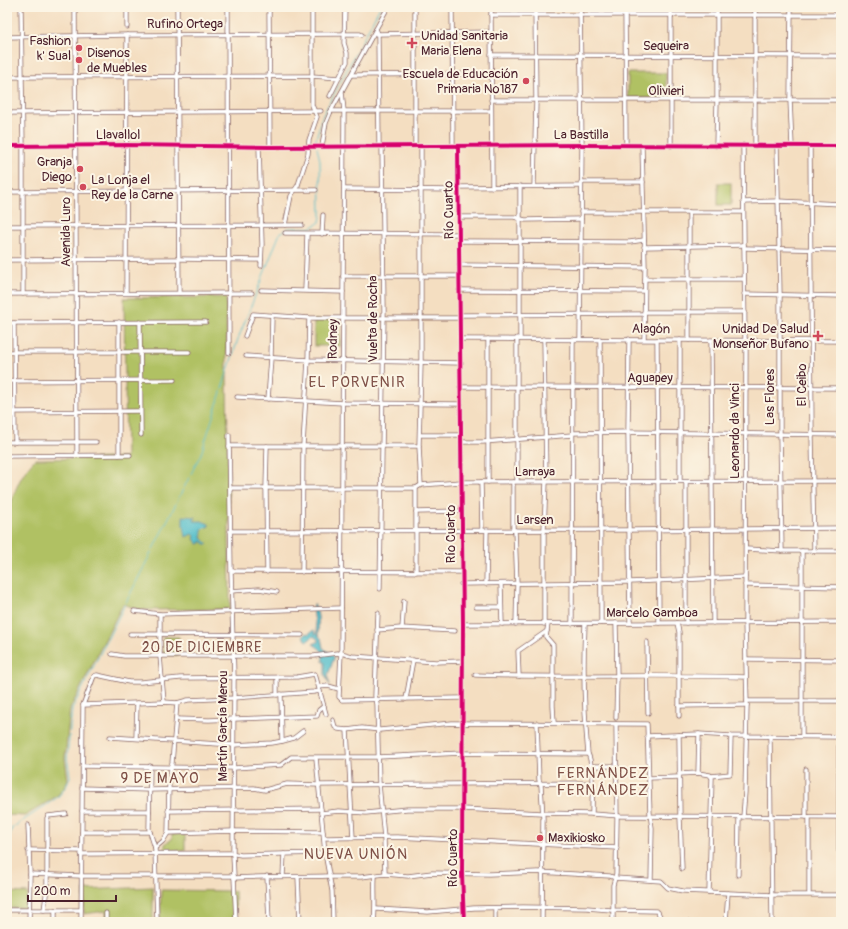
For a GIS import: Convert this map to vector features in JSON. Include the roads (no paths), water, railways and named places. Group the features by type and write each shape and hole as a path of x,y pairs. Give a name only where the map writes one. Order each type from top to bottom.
{"street":[{"path":"20,7 23,146 23,294"},
{"name":"Avenida Luro","path":"76,7 77,456"},
{"path":"127,7 127,27"},
{"path":"177,7 179,293"},
{"path":"228,7 229,353"},
{"path":"269,7 270,147"},
{"path":"285,225 291,196 298,185 308,154 308,147 317,117 312,105 312,7"},
{"path":"330,96 347,61 344,43 345,7"},
{"name":"Vuelta de Rocha","path":"380,589 384,276 381,146 378,111 376,29 388,7"},
{"path":"415,7 415,146"},
{"path":"452,7 453,146"},
{"path":"491,7 492,187"},
{"path":"534,186 536,146 535,7"},
{"path":"580,7 582,145 580,339"},
{"path":"625,7 626,145"},
{"path":"671,7 671,146"},
{"path":"716,146 717,7"},
{"path":"755,7 755,146"},
{"path":"791,7 790,100 792,146"},
{"path":"491,15 841,15"},
{"path":"322,146 326,123 331,111 376,34 491,32"},
{"name":"Rufino Ortega","path":"7,38 228,34 362,35"},
{"path":"126,293 127,35"},
{"name":"Sequeira","path":"491,55 841,56"},
{"path":"351,75 491,74"},
{"path":"7,77 312,76 339,78"},
{"name":"Rodney","path":"339,689 341,654 342,361 344,317 344,111 342,92"},
{"name":"Olivieri","path":"491,100 841,100"},
{"path":"7,113 322,111"},
{"path":"331,111 491,111"},
{"path":"228,145 258,147 308,147"},
{"name":"Llavallol","path":"7,146 228,145"},
{"name":"La Bastilla","path":"308,147 582,145 841,146"},
{"path":"421,146 421,363 419,446 421,485"},
{"name":"Río Cuarto","path":"458,146 463,723 462,873 464,922"},
{"path":"642,146 645,267 644,339"},
{"name":"Leonardo da Vinci","path":"738,875 741,817 745,792 747,703 745,622 746,346 744,294 743,146"},
{"name":"Las Flores","path":"777,146 782,551"},
{"name":"El Ceibo","path":"810,146 812,481 814,551"},
{"path":"258,147 261,266"},
{"path":"344,189 420,190 643,182"},
{"path":"516,624 517,584 514,530 517,439 516,388 520,315 520,186"},
{"path":"7,192 316,190"},
{"path":"743,202 841,204"},
{"path":"581,212 743,212"},
{"path":"689,212 689,340"},
{"path":"322,234 323,215"},
{"path":"459,217 514,217 525,220 581,219"},
{"path":"7,226 302,225"},
{"path":"285,234 459,234"},
{"path":"305,290 307,234"},
{"path":"459,241 630,242 644,240"},
{"path":"644,247 690,246 841,250"},
{"path":"7,260 261,260"},
{"path":"459,265 580,265 645,267"},
{"path":"343,276 459,276"},
{"path":"645,279 690,278 744,280"},
{"path":"261,290 343,292"},
{"path":"459,290 644,291"},
{"path":"7,294 252,293"},
{"path":"744,294 841,296"},
{"path":"245,336 253,314 309,318 420,318 745,312"},
{"path":"268,399 272,316"},
{"path":"302,572 304,487 303,446 309,318"},
{"path":"119,322 119,455"},
{"path":"140,322 141,435"},
{"path":"7,323 206,322"},
{"path":"14,323 15,442"},
{"name":"Alagón","path":"460,339 644,339 779,342 841,341"},
{"path":"488,339 488,482"},
{"path":"544,339 546,482 544,584 547,630 546,637 553,645 552,677 554,723"},
{"path":"572,624 573,339"},
{"path":"600,339 601,624"},
{"path":"629,339 628,432 630,623"},
{"path":"657,340 659,623"},
{"path":"680,340 680,481"},
{"path":"711,340 713,623"},
{"path":"7,352 189,352"},
{"path":"246,356 308,360 461,363"},
{"path":"7,381 174,380"},
{"name":"Aguapey","path":"460,387 841,388"},
{"path":"236,397 382,404 460,404"},
{"path":"7,412 140,411"},
{"path":"460,442 545,438 600,432 841,435"},
{"name":"Martín García Merou","path":"229,435 230,572 234,678 233,854 236,922"},
{"path":"420,435 460,435"},
{"path":"7,442 96,442"},
{"path":"229,446 419,446"},
{"path":"267,446 267,572"},
{"path":"7,456 130,455"},
{"name":"Larraya","path":"416,488 421,485 461,482 841,481"},
{"path":"481,482 482,530"},
{"path":"686,482 686,623"},
{"path":"230,488 416,488 416,572"},
{"path":"416,512 461,511"},
{"name":"Larsen","path":"230,531 686,530 841,528"},
{"path":"486,584 487,530"},
{"path":"746,549 782,551 841,551"},
{"path":"802,551 802,736"},
{"path":"230,572 462,572"},
{"path":"461,584 630,582 745,577"},
{"path":"501,584 502,624"},
{"path":"745,586 841,587"},
{"path":"231,591 259,590 277,592"},
{"path":"402,628 404,601"},
{"path":"476,607 501,607"},
{"path":"134,611 160,614 341,608"},
{"path":"378,613 374,696 377,704 379,784 384,838 385,874"},
{"path":"160,614 160,656 164,702"},
{"name":"Marcelo Gamboa","path":"462,624 841,622"},
{"path":"616,623 616,718"},
{"path":"677,623 679,632 679,716"},
{"path":"585,624 585,723 588,754 591,766 592,814"},
{"path":"377,630 402,628 455,631"},
{"path":"519,676 518,652 547,630"},
{"path":"130,634 160,636 233,634 302,635"},
{"path":"647,642 648,713"},
{"path":"112,654 124,656 314,656 337,653 352,656 436,662 462,661"},
{"path":"746,659 841,660"},
{"path":"406,699 413,660"},
{"path":"81,922 83,705 92,678 97,675 129,682 141,682 180,678 297,677 315,674 326,714"},
{"path":"475,675 552,677 746,677"},
{"path":"277,677 282,718 282,741"},
{"path":"83,705 164,702 177,703 188,700 314,692 328,686 339,689 339,697 342,700 376,701 462,698"},
{"path":"679,706 841,701"},
{"path":"136,738 137,703"},
{"path":"156,848 168,833 169,789 177,703"},
{"path":"176,719 210,720 317,716 319,710 324,706"},
{"path":"333,720 335,727 338,729 347,730 362,728 377,730 452,723 645,723 648,725 647,736 652,828 651,880"},
{"path":"537,723 543,818 542,922"},
{"path":"613,922 613,885 616,874 617,848 616,724"},
{"path":"347,730 353,838"},
{"path":"110,737 234,745 272,743 294,738 303,732"},
{"path":"647,736 699,734 731,736 840,737 839,851 841,853"},
{"path":"698,773 699,734"},
{"path":"679,735 682,869"},
{"path":"649,778 698,773 711,776 730,774 731,736"},
{"path":"770,736 772,922"},
{"path":"82,766 234,768 281,766 291,758 378,757 462,753 588,754"},
{"path":"316,758 325,853 332,891 333,922"},
{"path":"150,766 149,811 150,832 156,848 157,922"},
{"path":"591,766 617,766"},
{"path":"806,769 809,894"},
{"path":"709,892 711,776"},
{"path":"82,788 149,790 254,788 265,790 287,784 592,783"},
{"path":"168,811 233,810 381,812 407,809 651,817 840,817"},
{"path":"82,811 149,811"},
{"path":"44,910 48,874 48,816 66,814"},
{"path":"28,825 30,874 29,922"},
{"path":"168,833 233,831 323,832"},
{"path":"82,832 150,832"},
{"path":"324,838 462,840 617,848"},
{"path":"28,850 233,854 325,853"},
{"path":"283,876 284,854"},
{"path":"30,874 81,876 330,877 375,876 385,874 408,876 432,873 543,872 661,881 670,889 772,895 841,895"},
{"path":"267,876 269,922"},
{"path":"374,922 376,909 374,892 375,876"},
{"path":"298,877 300,922"},
{"path":"726,922 728,893"},
{"path":"495,922 496,908"},
{"path":"376,909 428,912 496,908 588,908 658,912 662,921 688,922"},
{"path":"7,910 81,910"},
{"path":"55,910 55,922"},
{"path":"106,913 106,922"}],"water":[{"path":"183,516 196,517 194,521 202,521 209,524 209,526 203,529 202,533 203,539 208,544 207,545 201,541 201,543 198,544 194,539 195,536 192,534 186,537 185,528 183,526"},
{"path":"314,604 317,611 318,635 321,638 323,648 333,655 334,658 328,675 330,685 325,675 325,662 323,662 322,653 320,649 313,644 318,642 318,639 313,636 307,641 303,636 314,630 315,634 317,634"}],"waterway":[{"path":"317,145 316,139 322,117 380,7"},
{"path":"311,228 320,222 321,215 320,160 317,148"},
{"path":"7,844 12,828 58,797 67,785 70,777 67,758 72,709 201,454 238,339 280,233 289,228 312,228"}],"place":[{"name":"Unidad Sanitaria Maria Elena","path":"412,43"},
{"name":"Fashion k' Sual","path":"79,48"},
{"name":"Disenos de Muebles","path":"79,60"},
{"name":"Escuela de Educación Primaria Nº187","path":"526,81"},
{"name":"Granja Diego","path":"80,169"},
{"name":"La Lonja el Rey de la Carne","path":"83,187"},
{"name":"Unidad De Salud Monseñor Bufano","path":"818,336"},
{"name":"Maxikiosko","path":"540,838"}],"district":[{"name":"EL PORVENIR","path":"357,382"},
{"name":"20 DE DICIEMBRE","path":"202,647"},
{"name":"9 DE MAYO","path":"160,778"},
{"name":"FERNÁNDEZ FERNÁNDEZ","path":"603,782"},
{"name":"NUEVA UNIÓN","path":"356,854"}]}
